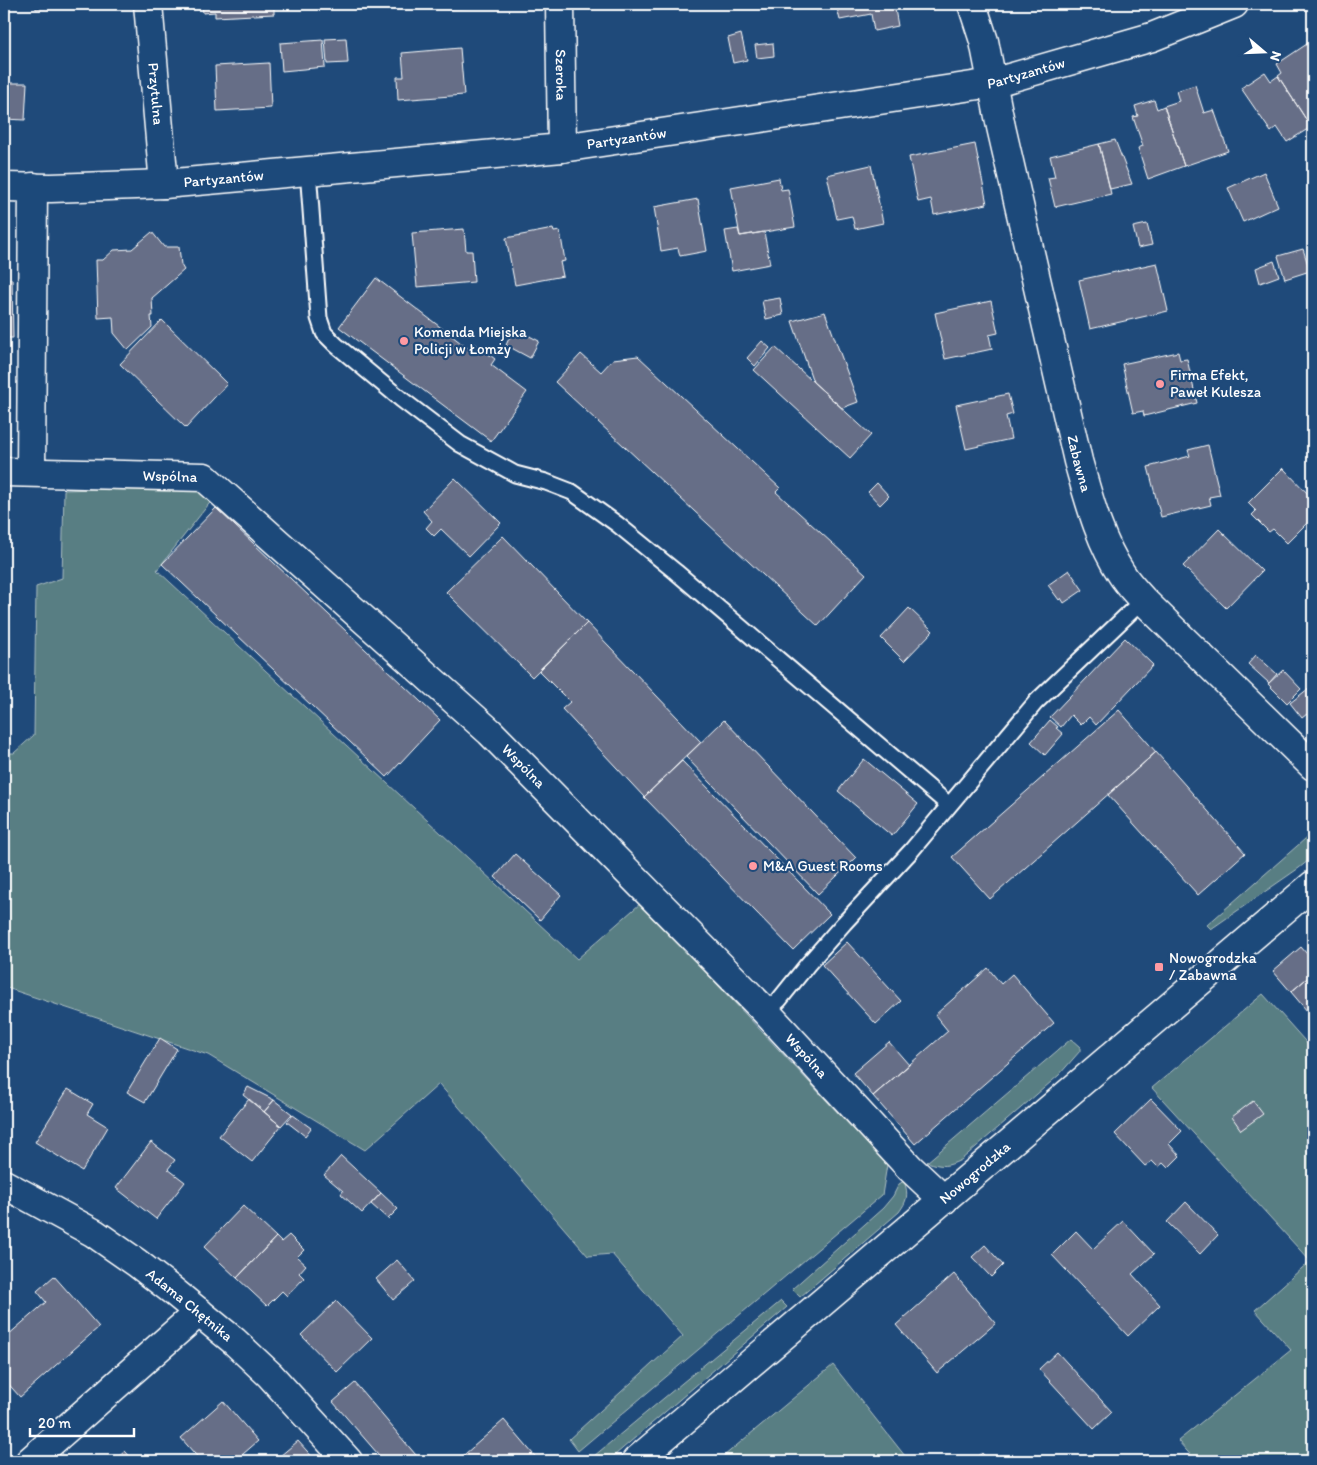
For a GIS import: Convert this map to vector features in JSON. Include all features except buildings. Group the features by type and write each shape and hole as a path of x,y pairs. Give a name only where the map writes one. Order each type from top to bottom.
{"street":[{"name":"Przytulna","path":"148,4 164,184"},
{"name":"Szeroka","path":"560,4 562,148"},
{"name":"Zabawna","path":"972,4 984,41 1003,136 1078,462 1092,509 1112,559 1142,600 1313,766"},
{"name":"Partyzantów","path":"4,187 164,184 562,148 992,83 1152,37 1234,4"},
{"path":"31,472 33,187"},
{"name":"Wspólna","path":"4,472 204,477 490,732 766,1012 910,1168 944,1200"},
{"name":"Nowogrodzka","path":"636,1461 1313,885"},
{"name":"Adama Chętnika","path":"4,1184 94,1233 137,1263 199,1312 234,1341 270,1375 348,1461"},
{"path":"30,1461 199,1312"}],"lane":[{"path":"308,170 319,318 324,333 336,345 401,399 460,444 515,474 546,482 572,492 617,524 949,805"},
{"path":"766,1012 779,1000 844,923 911,851 1036,702 1142,600"}],"green space":[{"path":"193,486 212,500 157,570 577,959 641,903 887,1165 882,1195 578,1451 569,1439 683,1336 612,1254 588,1256 439,1084 365,1150 208,1055 4,987 4,753 14,753 34,735 36,587 62,578 64,490"},
{"path":"1313,832 1313,857 1211,929 1207,925"},
{"path":"1263,994 1313,1050 1313,1461 1196,1461 1178,1441 1291,1350 1255,1310 1310,1261 1152,1088"},
{"path":"1071,1039 1080,1047 1080,1051 1059,1075 961,1160 944,1166 927,1162"},
{"path":"904,1181 906,1198 899,1212 800,1297 792,1289 883,1208 893,1196 899,1184"},
{"path":"781,1301 787,1307 608,1461 588,1461"},
{"path":"833,1365 909,1461 718,1461"}],"place":[{"name":"Komenda Miejska Policji w Łomży","path":"404,341"},
{"name":"Firma Efekt, Paweł Kulesza","path":"1160,384"},
{"name":"M&A Guest Rooms","path":"753,866"},
{"name":"Nowogrodzka / Zabawna","path":"1159,967"}]}
